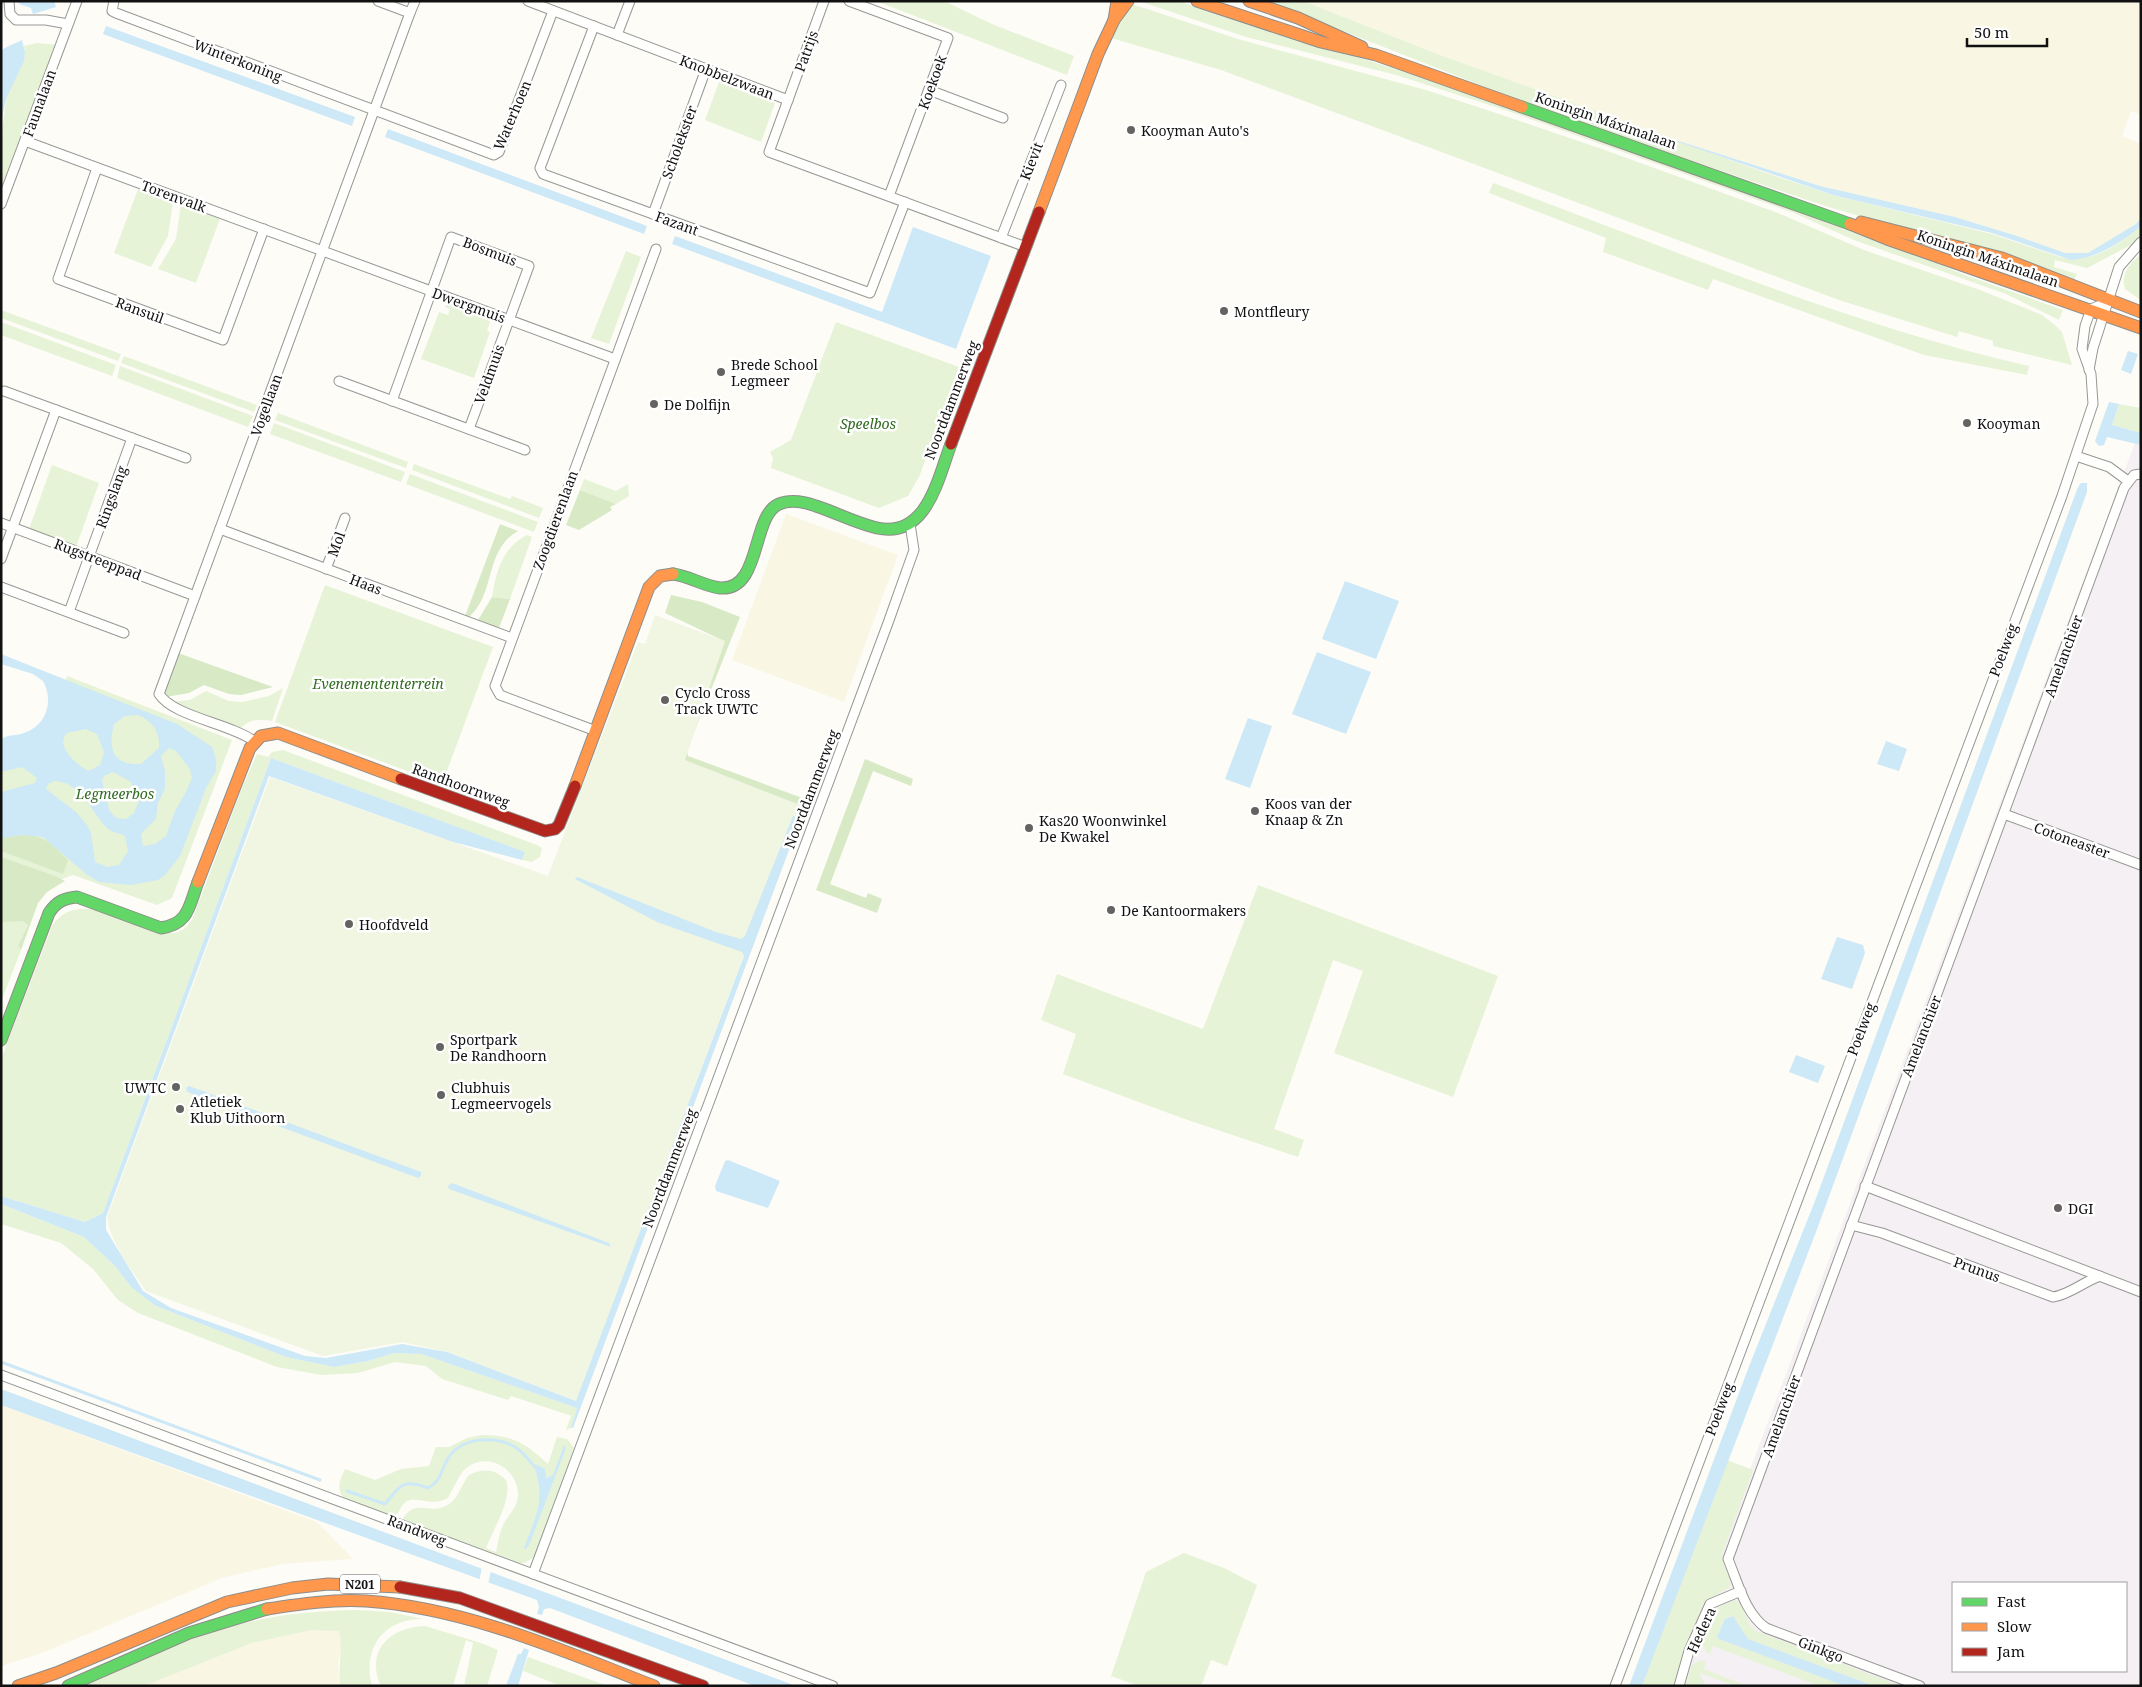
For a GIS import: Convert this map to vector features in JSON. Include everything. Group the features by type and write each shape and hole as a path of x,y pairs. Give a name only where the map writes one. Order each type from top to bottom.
{"main road":[{"name":"Noorddammerweg","path":"1114,20 1117,1"},
{"name":"Noorddammerweg","path":"910,524 928,506 1098,54 1114,20 1128,1"},
{"name":"Koningin Máximalaan","path":"1197,1 1293,33 1376,55 1827,214 1887,238 2106,314 2141,328"},
{"name":"Koningin Máximalaan","path":"1249,1 1298,18 1343,37 1376,55"},
{"name":"Koningin Máximalaan","path":"1827,214 2002,258 2075,284 2110,301 2141,312"},
{"name":"Randhoornweg","path":"254,741 266,733 278,733 546,832 555,830 562,822 649,587 660,576 676,573 718,588 734,585 744,576 768,514 774,505 783,500 796,499 879,528 894,529 910,524"},
{"path":"1,1040 48,914 58,901 66,897 77,897 161,928 175,926 184,920 254,741"},
{"name":"N201","path":"18,1686 56,1673 227,1602 282,1589 328,1584 390,1585 460,1598 703,1686"},
{"name":"N201","path":"68,1686 196,1630 231,1618 295,1604 328,1602 390,1602 456,1615 500,1628 654,1686"}],"street":[{"path":"9,1 10,14 16,20 46,20 68,24"},
{"name":"Faunalaan","path":"1,204 77,1"},
{"name":"Winterkoning","path":"114,1 112,11 116,13 374,111"},
{"path":"378,1 410,13 415,1"},
{"name":"Knobbelzwaan","path":"528,1 788,100 769,152 1026,247"},
{"path":"617,35 630,1"},
{"name":"Patrijs","path":"788,100 824,1"},
{"name":"Koekoek","path":"849,1 948,38 889,196"},
{"name":"Waterhoen","path":"374,111 491,155 497,154 553,11"},
{"name":"Vogellaan","path":"254,741 242,732 168,706 159,694 410,13"},
{"name":"Fazant","path":"594,26 540,170 550,177 870,293 905,202"},
{"name":"Scholekster","path":"653,214 706,69"},
{"name":"Kievit","path":"1002,238 1061,85"},
{"path":"928,90 1003,118"},
{"name":"Torenvalk","path":"25,141 323,250"},
{"name":"Ransuil","path":"97,168 58,279 138,309 223,340 264,229"},
{"name":"Bosmuis","path":"433,291 452,236 529,266 509,319"},
{"name":"Poelweg","path":"2089,370 2093,348 2106,314 2119,267 2141,242"},
{"name":"Zoogdierenlaan","path":"596,731 500,695 495,686 656,249"},
{"name":"Dwergmuis","path":"323,250 615,358"},
{"path":"392,400 433,291"},
{"path":"2091,309 2110,301"},
{"name":"Poelweg","path":"1615,1686 2076,456 2093,404 2093,390 2089,370 2082,349 2085,326 2091,309"},
{"name":"Veldmuis","path":"469,429 509,319"},
{"path":"339,381 525,450"},
{"path":"4,391 186,458"},
{"path":"1,560 56,410"},
{"name":"Ringslang","path":"69,612 132,438"},
{"path":"2076,456 2109,467 2128,481 2134,475 2141,474"},
{"name":"Amelanchier","path":"1741,1591 1728,1559 2128,481"},
{"name":"Mol","path":"326,569 345,518"},
{"name":"Rugstreeppad","path":"1,523 195,596"},
{"name":"Noorddammerweg","path":"533,1574 888,624 914,550 910,524"},
{"name":"Haas","path":"220,529 512,638"},
{"path":"1,587 124,633"},
{"name":"Cotoneaster","path":"2004,814 2141,865"},
{"path":"1865,1186 2141,1292"},
{"name":"Prunus","path":"1851,1225 1882,1233 2053,1297 2063,1296 2082,1282 2100,1276"},
{"name":"Randweg","path":"1,1374 833,1686"},
{"name":"Hedera","path":"1679,1686 1690,1652 1710,1604 1741,1591"},
{"name":"Ginkgo","path":"1741,1591 1756,1621 1766,1628 1920,1686"}],"shaded area":[{"path":"1303,1 2141,1 2141,115 2131,111 2122,136 2141,144 2141,218 2136,224 2088,253 2065,253 1955,217 1820,186 1638,128 1440,55"},
{"path":"2139,432 2141,433 2141,1686 1669,1686"},
{"path":"786,514 898,555 844,702 732,660"},
{"path":"1,1405 317,1522 353,1559 282,1564 222,1578 42,1653 1,1666"},
{"path":"312,1630 339,1630 342,1642 338,1664 340,1686 144,1686 252,1643"}],"green space":[{"path":"876,1 944,1 992,24 1074,56 1067,75"},
{"path":"1139,1 1178,1 1405,72 1900,246 1957,272 2063,310 2059,320 2006,294 1854,240 1794,213 1508,111 1396,75 1246,37"},
{"path":"1267,1 1303,1 1440,55 1772,175 1833,195 1992,234 2060,257 2082,258 2104,252 2141,226 2141,236 2131,245 2087,268 2055,260 2054,267 2077,274 2074,281 1819,204 1675,155 1503,94"},
{"path":"1132,4 1238,39 1426,90 1502,115 1778,213 1864,250 1980,290 2042,315 2055,325 2062,332 2072,365 1993,346 1993,341 1959,331 1957,337 1839,300 1221,70 1111,38"},
{"path":"37,43 60,45 1,205 2,137 7,97 22,65 25,52 24,46"},
{"path":"719,82 775,103 761,142 705,120"},
{"path":"1493,183 1825,307 1960,349 2029,366 2027,375 1924,355 1713,279 1708,290 1603,252 1606,238 1489,193"},
{"path":"138,189 173,202 168,236 151,267 114,253"},
{"path":"181,204 220,219 196,283 158,269 176,239"},
{"path":"626,251 641,257 609,344 591,338"},
{"path":"2141,254 2141,300 2125,289 2124,278 2127,269"},
{"path":"447,302 491,318 487,331 490,332 474,378 421,359 439,312 448,315 450,309 445,307"},
{"path":"1,310 121,354 118,361 1,318"},
{"path":"1,322 116,365 112,376 1,335"},
{"name":"Speelbos","path":"836,322 959,367 919,477 908,496 879,508 771,468 773,458 770,452 791,440"},
{"path":"124,356 257,405 254,412 121,363"},
{"path":"120,366 253,416 248,427 117,378"},
{"path":"2119,404 2141,408 2141,433 2112,425"},
{"path":"278,413 408,462 406,468 275,420"},
{"path":"274,423 405,472 401,482 270,434"},
{"path":"414,464 510,499 512,496 543,508 539,518 412,470"},
{"path":"52,465 99,483 76,547 29,529"},
{"path":"410,474 538,522 534,532 406,484"},
{"path":"584,479 616,491 628,484 629,496 616,504 580,490"},
{"path":"580,490 616,504 610,507 612,510 579,530 566,525"},
{"path":"500,524 518,531 507,539 500,549 483,597 469,617 465,616"},
{"path":"527,535 532,537 510,599 492,597 496,578 506,553"},
{"name":"Evenemententerrein","path":"325,585 493,647 442,784 275,722"},
{"path":"671,595 702,602 740,617 687,750 688,756 808,800 803,814 693,770 680,762 724,641 665,613"},
{"path":"492,597 510,599 499,628 478,620"},
{"name":"Sportpark De Randhoorn","path":"655,615 725,641 685,760 800,805 577,1401 447,1352 403,1342 323,1356 146,1291 122,1257 111,1233 107,1217 270,777 548,876 638,642 645,644"},
{"path":"178,653 273,687 241,695 229,694 204,685 189,693 166,697 162,693"},
{"name":"Legmeerbos","path":"67,676 232,740 172,898 157,905 73,875 54,882 38,895 28,925 18,946 21,950 1,1002 1,746 53,723"},
{"path":"283,688 272,721 255,720 241,728 169,702 190,700 206,691 229,701 242,702 269,696"},
{"path":"283,750 537,845 542,848 540,857 532,862 522,860 524,852 271,758 103,1213 85,1222 1,1196 1,1059 52,926 62,915 74,910 87,909 116,915 158,932 173,933 185,928 192,920 242,788 257,754 268,757 272,752"},
{"path":"865,759 913,779 911,786 873,771 830,884 866,898 868,893 882,899 877,913 816,890"},
{"path":"24,835 44,839 68,860 63,874 1,851 1,838"},
{"path":"1,857 65,881 47,892 38,903 21,950 18,946 28,925 23,921 1,922"},
{"path":"1258,885 1498,976 1453,1097 1334,1053 1363,971 1333,960 1274,1129 1304,1140 1298,1157 1182,1118 1063,1074 1076,1034 1041,1020 1057,974 1203,1029"},
{"path":"1,1204 84,1237 115,1266 132,1288 156,1306 286,1357 334,1367 368,1361 394,1353 421,1354 577,1408 571,1428 566,1430 571,1416 569,1415 511,1396 508,1400 442,1379 426,1366 395,1362 358,1373 321,1375 277,1367 138,1313 118,1300 93,1269 61,1243 1,1224"},
{"path":"492,1435 510,1439 525,1446 548,1464 557,1437 567,1439 574,1448 535,1557 524,1563 518,1563 402,1520 412,1509 435,1509 449,1504 455,1498 469,1475 479,1471 493,1472 506,1480 507,1487 505,1505 486,1548 496,1552 502,1528 518,1499 516,1485 512,1476 498,1464 480,1462 471,1465 463,1471 448,1498 436,1502 407,1501 394,1517 345,1499 340,1492 340,1481 345,1469 375,1480 401,1469 429,1466 436,1447 449,1447 467,1438","holes":["564,1446 526,1549 541,1502 539,1478 535,1466 546,1478 553,1475"]},
{"path":"1727,1460 1753,1470 1722,1554 1730,1587 1704,1602 1673,1686 1642,1686"},
{"path":"1184,1553 1224,1568 1257,1585 1227,1666 1211,1660 1201,1686 1139,1686 1111,1676 1146,1572"},
{"path":"1735,1600 1741,1606 1752,1628 1756,1631 1901,1686 1874,1686 1748,1639 1732,1616 1725,1619 1717,1637 1719,1639 1845,1686 1819,1686 1713,1646 1710,1654 1706,1652 1701,1641 1714,1609"},
{"path":"357,1610 390,1612 424,1619 410,1620 398,1624 387,1630 379,1638 370,1659 372,1686 340,1686 341,1644 339,1631 312,1630 252,1643 144,1686 85,1686 182,1643 232,1626 285,1615"},
{"path":"425,1626 498,1650 487,1686 464,1686 473,1643 466,1640 453,1686 381,1686 376,1662 379,1651 384,1643 402,1631 413,1627"},
{"path":"528,1657 608,1686 561,1686 523,1671"},
{"path":"1701,1660 1706,1662 1704,1669 1747,1686 1735,1686 1700,1673 1705,1686 1685,1686 1692,1665"}],"water":[{"path":"20,1 54,1 56,7 33,14 31,8 19,4"},
{"path":"106,26 355,117 352,126 103,34"},
{"path":"22,40 25,52 24,61 7,97 1,120 1,51"},
{"path":"1638,128 1820,186 1955,217 2065,253 2088,253 2136,224 2141,218 2141,226 2108,249 2081,259 2071,260 1992,233 1833,195"},
{"path":"388,129 647,226 644,234 385,137"},
{"path":"913,227 991,256 956,349 672,244 675,236 882,312"},
{"path":"2128,351 2138,354 2131,374 2121,370"},
{"path":"2109,402 2119,404 2112,425 2141,433 2141,445 2107,437 2104,445 2099,446 2095,441"},
{"path":"2081,483 2087,483 2087,492 1816,1232 1642,1686 1629,1686 1748,1369 1815,1201"},
{"path":"1345,581 1399,601 1376,659 1322,639"},
{"path":"1317,652 1371,672 1346,734 1292,714"},
{"path":"1,654 177,724 212,747 216,759 216,771 206,788 180,856 165,875 158,880 131,885 99,882 86,874 43,837 24,835 1,838 1,792 35,783 37,778 22,767 1,772 1,739 24,733 38,724 46,712 48,696 43,681 33,674 1,664","holes":["138,715 152,724 157,732 159,748 141,764 124,762 114,754 112,748 114,724 125,716","86,729 97,734 104,752 100,765 89,771 79,765 69,755 63,744 67,733","169,748 176,751 190,769 192,778 175,811 166,836 155,844 143,846 141,834 156,819 158,803 165,789 165,771 161,756","113,772 131,782 133,791 139,801 134,813 126,819 116,818 109,810 102,780 104,776","54,781 72,786 85,798 107,828 125,836 128,851 119,865 108,867 95,862 91,833 87,825 76,812 46,789 48,784"]},
{"path":"1248,718 1272,726 1250,788 1225,779"},
{"path":"1886,741 1907,749 1899,771 1877,764"},
{"path":"271,758 525,852 522,860 453,842 269,776 106,1217 106,1230 143,1291 171,1308 305,1356 326,1358 402,1344 447,1352 576,1401 744,956 742,952 657,922 575,879 577,877 716,932 741,939 745,936 793,816 801,818 573,1428 571,1428 577,1408 421,1354 394,1353 368,1361 334,1367 286,1357 156,1306 132,1288 115,1266 84,1237 1,1204 1,1196 85,1222 103,1213"},
{"path":"1837,937 1863,945 1865,953 1852,989 1821,979"},
{"path":"1796,1055 1825,1066 1818,1083 1789,1072"},
{"path":"189,1086 421,1172 421,1176 418,1178 187,1092 186,1088"},
{"path":"728,1160 780,1181 768,1208 716,1191 715,1186 725,1161"},
{"path":"452,1183 609,1243 611,1247 449,1189 448,1186"},
{"path":"1,1389 796,1686 755,1686 550,1608 544,1609 542,1615 537,1614 539,1607 537,1600 1,1405"},
{"path":"564,1445 566,1448 530,1543 526,1549 524,1548 536,1517 539,1498 538,1478 534,1466 537,1465 545,1469 546,1478 553,1475"},
{"path":"1733,1616 1748,1639 1874,1686 1845,1686 1719,1639 1717,1637 1725,1619"},
{"path":"524,1648 529,1650 518,1686 506,1686 518,1654 521,1654"}],"pier":[{"path":"482,1567 491,1570 488,1585 479,1582"}],"waterway":[{"path":"1,1362 320,1480"},
{"path":"347,1491 385,1504 402,1485 412,1484 428,1488 438,1479 453,1452 478,1440 507,1443 523,1453 534,1466"}],"traffic: fast":[{"path":"1522,107 1850,224"},
{"path":"673,574 714,587 733,586 743,578 750,566 764,523 770,511 784,502 807,503 877,528 894,529 908,524 919,515 928,503 951,444"},
{"path":"1,1040 49,913 54,906 68,898 77,897 161,928 170,926 183,918 190,906 198,882"},
{"path":"68,1686 189,1633 267,1609"}],"traffic: slow":[{"path":"1114,20 1117,1"},
{"path":"1039,212 1098,54 1114,20 1128,1"},
{"path":"1197,1 1321,42 1376,55 1522,107"},
{"path":"1249,1 1298,18 1362,47"},
{"path":"1861,222 2002,258 2141,312"},
{"path":"1850,224 1887,239 2141,328"},
{"path":"575,786 649,587 660,576 673,574"},
{"path":"198,882 250,748 261,736 278,733 401,779"},
{"path":"18,1686 56,1673 227,1602 292,1588 328,1584 400,1587"},
{"path":"267,1609 316,1602 366,1601 440,1612 477,1621 548,1645 654,1686"}],"traffic: jam":[{"path":"951,444 1039,212"},
{"path":"401,779 545,831 555,829 559,825 575,786"},
{"path":"400,1587 460,1598 703,1686"}],"place":[{"name":"Kooyman Auto's","path":"1131,130"},
{"name":"Montfleury","path":"1224,311"},
{"name":"Brede School Legmeer","path":"721,372"},
{"name":"De Dolfijn","path":"654,404"},
{"name":"Kooyman","path":"1967,423"},
{"name":"Cyclo Cross Track UWTC","path":"665,700"},
{"name":"Koos van der Knaap & Zn","path":"1255,811"},
{"name":"Kas20 Woonwinkel De Kwakel","path":"1029,828"},
{"name":"De Kantoormakers","path":"1111,910"},
{"name":"Hoofdveld","path":"349,924"},
{"name":"Sportpark De Randhoorn","path":"440,1047"},
{"name":"UWTC","path":"176,1087"},
{"name":"Clubhuis Legmeervogels","path":"441,1095"},
{"name":"Atletiek Klub Uithoorn","path":"180,1109"},
{"name":"DGI","path":"2058,1208"}]}
